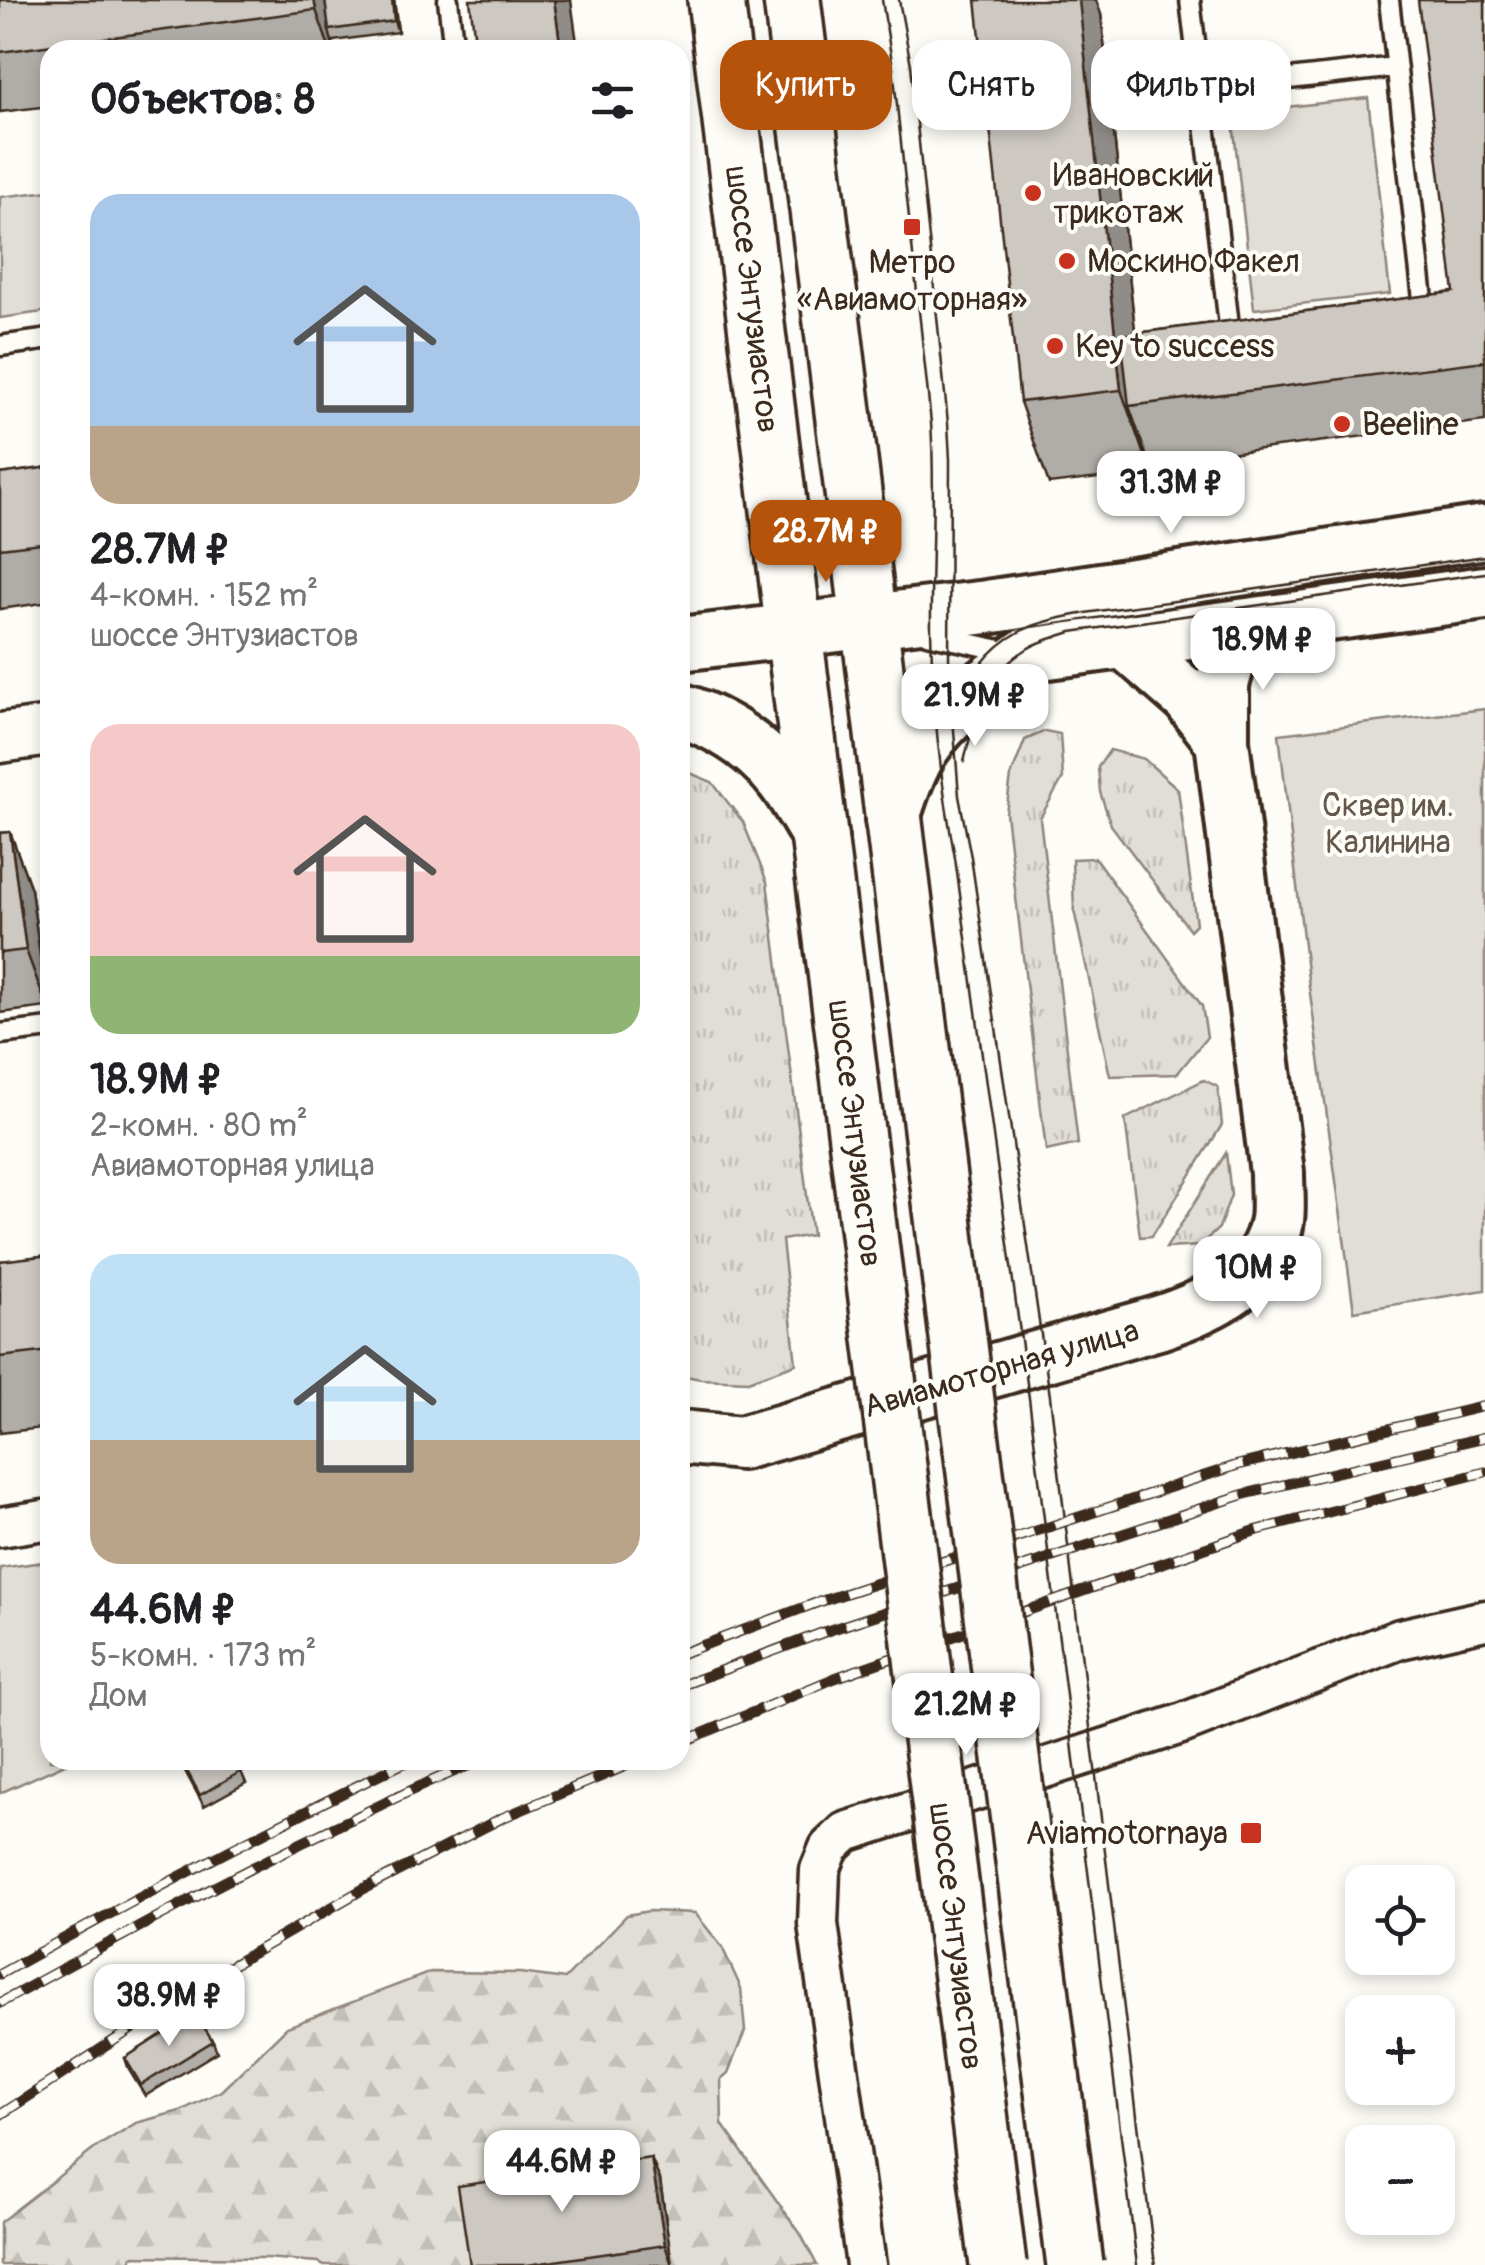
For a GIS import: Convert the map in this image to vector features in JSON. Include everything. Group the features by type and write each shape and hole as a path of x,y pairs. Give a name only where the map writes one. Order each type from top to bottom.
{"main road":[{"name":"шоссе Энтузиастов","path":"716,0 998,2265"},
{"path":"792,0 1074,2265"},
{"path":"690,643 987,607 1485,532"},
{"path":"896,843 912,765 940,725 968,698 1026,655 1485,592"},
{"name":"Авиамоторная улица","path":"690,1439 741,1442 1193,1312 1256,1270 1277,1220 1277,1173 1222,741 1222,684 1232,650 1263,624"},
{"path":"1125,642 1189,698 1222,741"},
{"path":"690,714 749,745 782,778 822,857"}],"street":[{"path":"0,738 40,733"},
{"path":"0,1527 40,1521"},
{"path":"866,2265 818,1924 820,1870 829,1848 846,1832 1181,1724 1400,1639 1485,1620"}],"lane":[{"path":"448,0 453,40"},
{"path":"1190,0 1194,40"},
{"path":"1389,0 1424,321"},
{"path":"1291,79 1396,67"},
{"path":"1205,130 1232,348 1251,346"},
{"path":"0,346 40,340"},
{"path":"868,621 1026,655"},
{"path":"0,1034 40,1029"}],"green space":[{"path":"1368,98 1390,294 1254,309 1234,130 1291,130 1291,106"},
{"path":"40,192 40,312 0,318 0,197"},
{"name":"Сквер им. Калинина","path":"1485,709 1485,1290 1354,1311 1279,734"},
{"path":"1045,731 1060,734 1063,778 1040,818 1078,1144 1046,1151 1006,813 1011,776 1025,740"},
{"path":"1110,750 1144,759 1178,789 1196,924 1190,930 1111,825 1100,792 1098,767"},
{"path":"690,773 712,782 743,822 767,882 812,1235 782,1240 796,1364 748,1381 690,1377"},
{"path":"1095,858 1202,1006 1207,1037 1177,1074 1110,1076 1074,910 1072,859"},
{"path":"1204,1080 1218,1087 1222,1125 1152,1236 1140,1237 1125,1119"},
{"path":"1226,1153 1231,1195 1219,1228 1200,1246 1166,1248"},
{"path":"40,1562 40,1770 52,1770 0,1793 0,1568"},
{"path":"649,1911 695,1913 722,1947 741,1988 745,2031 728,2073 721,2079 722,2124 800,2233 817,2265 322,2265 265,2258 132,2256 129,2265 0,2265 0,2222 98,2146 136,2123 180,2111 221,2091 287,2027 431,1972 520,1973 565,1979 627,1915"}],"building":[{"path":"0,0 314,0 316,10 90,40 40,40 40,47 0,52"},
{"path":"325,0 392,0 394,21 329,30"},
{"path":"470,0 554,0 560,40 475,40"},
{"path":"976,0 1079,0 1121,390 1020,402 990,130 1071,130 1071,40 980,40"},
{"path":"1418,0 1485,0 1485,361 1129,406 1121,335 1454,292"},
{"path":"40,468 40,543 0,548 0,474"},
{"path":"10,832 26,950 0,953 0,833"},
{"path":"40,1256 40,1352 0,1357 0,1261"},
{"path":"186,1770 241,1770 242,1771 200,1795"},
{"path":"195,2013 213,2041 141,2085 125,2058"},
{"path":"651,2158 665,2245 527,2265 470,2265 458,2186"}],"tram line":[{"path":"882,0 893,68 931,423 931,630 938,744 1029,1398 1137,2265"},
{"path":"899,0 911,65 948,423 949,664 959,796 1050,1396 1155,2265"},
{"path":"955,715 971,679 987,657 1019,632 1051,620 1485,556"},
{"path":"964,762 977,713 991,684 1012,660 1043,641 1071,632 1485,573"}],"railway":[{"path":"690,1650 816,1603 1238,1465 1485,1406"},
{"path":"690,1682 827,1631 1245,1494 1485,1437"},
{"path":"690,1739 835,1678 1254,1531 1485,1472"},
{"path":"0,1974 390,1770"},
{"path":"0,2003 267,1860 459,1770"},
{"path":"0,2115 205,1981 365,1888 502,1818 616,1770"}],"place":[{"name":"Ивановский трикотаж","path":"1033,193"},
{"name":"Метро «Авиамоторная»","path":"912,227"},
{"name":"Москино Факел","path":"1067,261"},
{"name":"Key to success","path":"1055,346"},
{"name":"Beeline","path":"1342,424"},
{"name":"Aviamotornaya","path":"1251,1833"}]}
